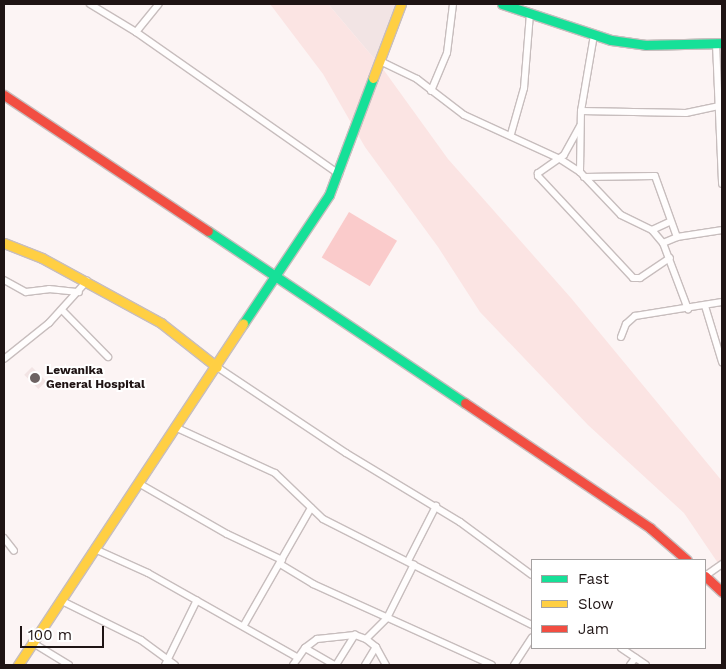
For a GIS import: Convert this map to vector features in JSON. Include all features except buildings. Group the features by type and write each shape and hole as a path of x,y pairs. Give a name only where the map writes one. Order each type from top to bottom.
{"street":[{"path":"90,4 136,32 339,174"},
{"path":"136,32 159,4"},
{"path":"18,665 97,550 176,428 310,229 339,174 401,4"},
{"path":"431,91 448,48 453,4"},
{"path":"502,4 594,35 646,44 719,43 718,106 722,184"},
{"path":"511,134 524,88 530,13"},
{"path":"582,175 581,111 594,35"},
{"path":"380,61 410,74 464,115 511,134 560,159 582,175 621,215 652,230 664,242 688,309"},
{"path":"4,95 626,512 686,559"},
{"path":"581,111 686,113 718,106"},
{"path":"580,126 560,159 537,174 627,273 640,278 670,258"},
{"path":"582,175 655,176 661,186 669,222 677,237"},
{"path":"652,230 669,222"},
{"path":"664,242 677,237 722,230"},
{"path":"4,243 87,281 161,323 217,367 346,453 436,506 531,573"},
{"path":"4,280 26,292 49,289 78,292"},
{"path":"4,359 62,310 87,281"},
{"path":"621,337 630,319 635,316 688,309 722,302"},
{"path":"705,306 722,362"},
{"path":"62,310 108,357"},
{"path":"176,428 275,473 292,486 323,519 531,624"},
{"path":"140,484 227,534 281,562 313,584 492,665"},
{"path":"366,639 387,618 436,506"},
{"path":"244,625 311,508"},
{"path":"4,538 14,552"},
{"path":"97,550 244,625 298,658"},
{"path":"706,575 722,564"},
{"path":"706,577 722,592"},
{"path":"167,663 197,600"},
{"path":"62,601 141,640 167,663 175,665"},
{"path":"305,648 336,665 355,635"},
{"path":"293,665 305,648 316,639 355,635 366,639 376,647 386,665"},
{"path":"514,665 531,639"},
{"path":"33,643 69,665"},
{"path":"365,665 376,647"},
{"path":"622,649 646,665"},
{"path":"630,665 635,658"}],"shaded area":[{"path":"270,4 328,4 383,69 448,159 571,298 722,481 722,569 684,513 588,425 480,312 438,247 365,147 323,74"},
{"path":"328,4 407,4 383,69"},
{"path":"349,212 397,241 370,286 322,257"},
{"name":"Lewanika General Hospital","path":"32,367 46,381 38,389 24,375"}],"traffic: fast":[{"path":"502,4 611,40 646,45 722,43"},
{"path":"243,324 329,195 373,78"},
{"path":"208,231 465,403"}],"traffic: slow":[{"path":"373,78 401,4"},
{"path":"4,243 42,258 161,323 217,367"},
{"path":"18,665 243,324"}],"traffic: jam":[{"path":"4,95 208,231"},
{"path":"465,403 650,528 686,559"},
{"path":"706,577 722,592"}],"place":[{"name":"Lewanika General Hospital","path":"35,378"}]}
